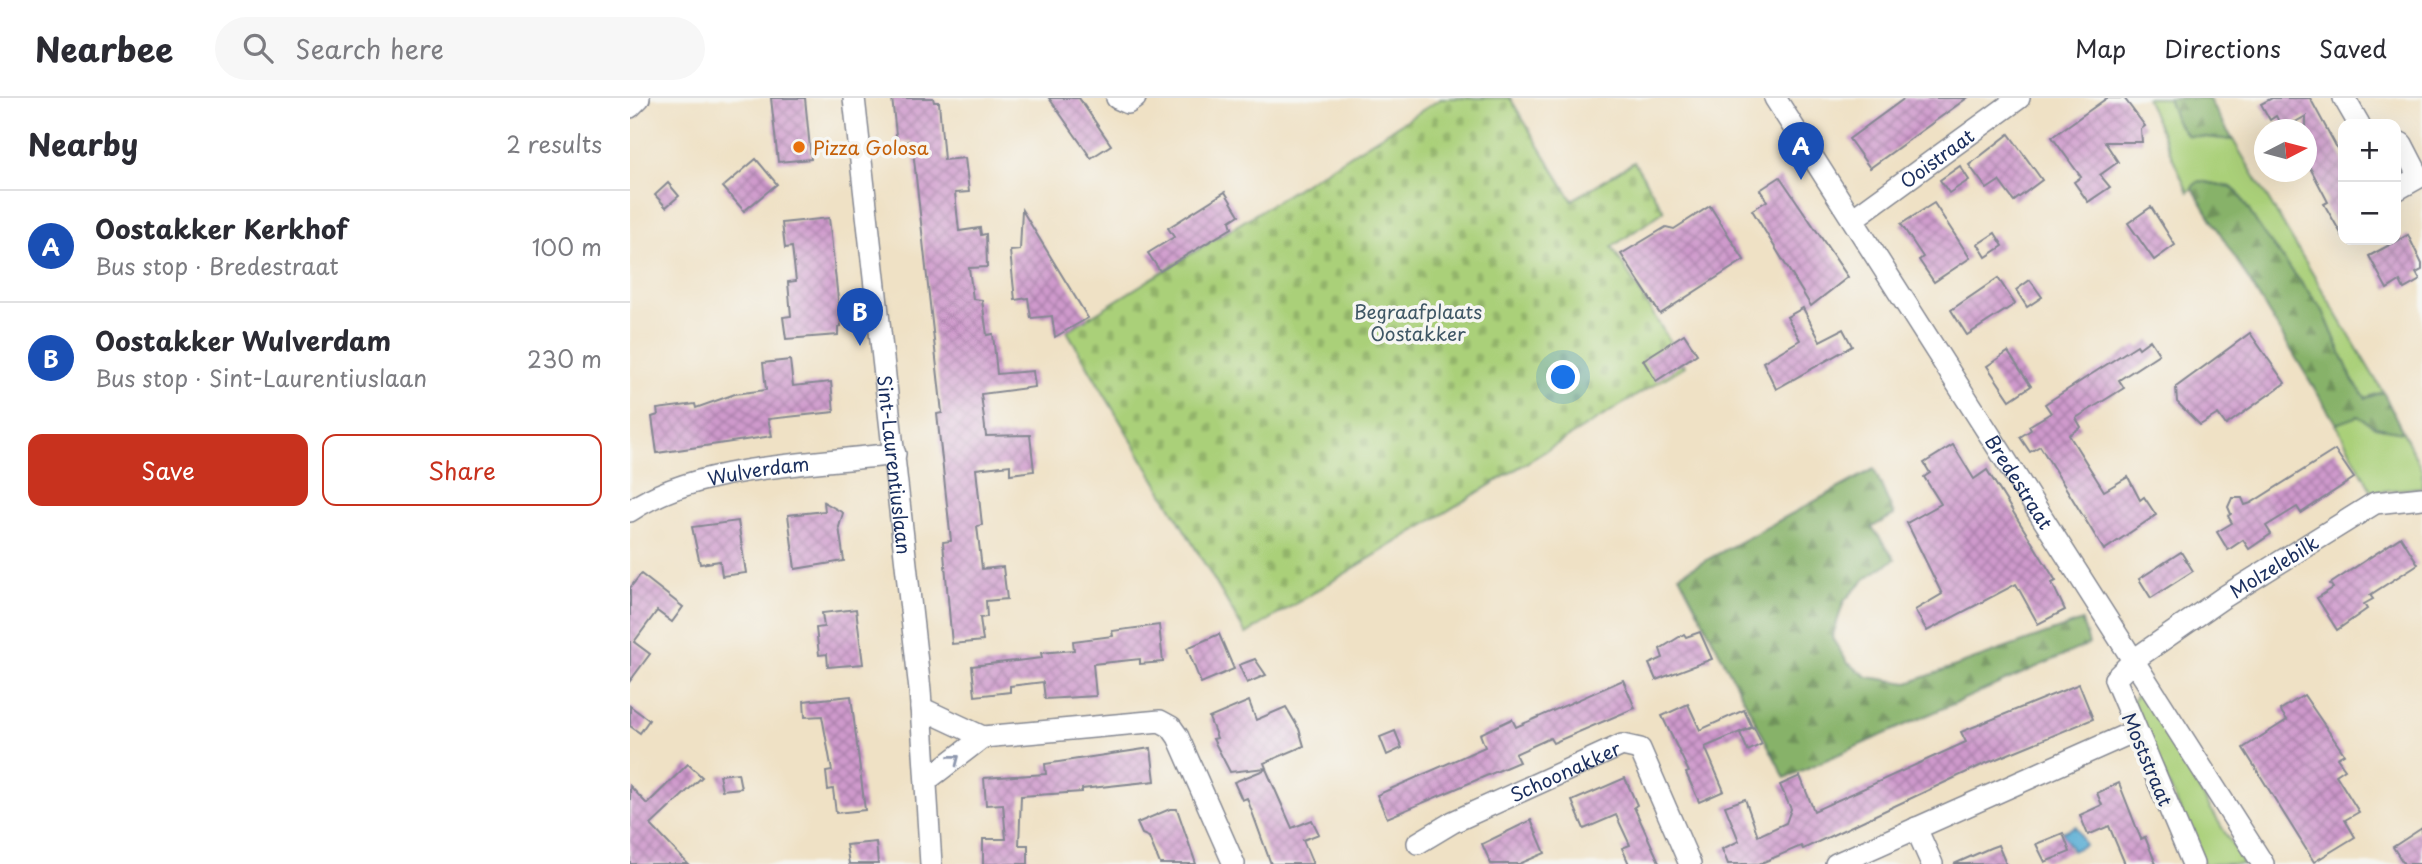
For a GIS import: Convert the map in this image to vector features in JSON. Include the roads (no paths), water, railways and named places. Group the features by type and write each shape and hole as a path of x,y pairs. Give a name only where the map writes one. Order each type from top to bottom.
{"street":[{"path":"630,107 639,98"},
{"name":"Sint-Laurentiuslaan","path":"854,98 921,708 931,864"},
{"path":"1117,98 1128,103 1135,98"},
{"name":"Bredestraat","path":"1775,98 2135,659 2263,864"},
{"name":"Ooistraat","path":"1854,218 2019,98"},
{"path":"2344,98 2355,119"},
{"path":"2401,144 2419,177 2401,187"},
{"name":"Wulverdam","path":"630,511 686,484 763,470 895,454"},
{"name":"Molzelebilk","path":"2135,659 2235,590 2375,503 2422,498"},
{"name":"Moststraat","path":"2135,659 2115,679 2193,864"},
{"path":"921,708 983,737 1160,721 1171,727 1178,737 1234,864"},
{"path":"1836,864 2135,731"},
{"path":"927,780 983,737"},
{"name":"Schoonakker","path":"1418,842 1452,822 1622,745 1640,749 1690,864"},
{"path":"1916,828 1932,864"}],"water":[{"path":"2076,826 2085,845 2072,851 2062,832"}],"place":[{"name":"Pizza Golosa","path":"799,147"},
{"name":"Oostakker Kerkhof","path":"1801,180"},
{"name":"Oostakker Wulverdam","path":"860,346"}],"park label":[{"name":"Begraafplaats Oostakker","path":"1418,322"}]}
